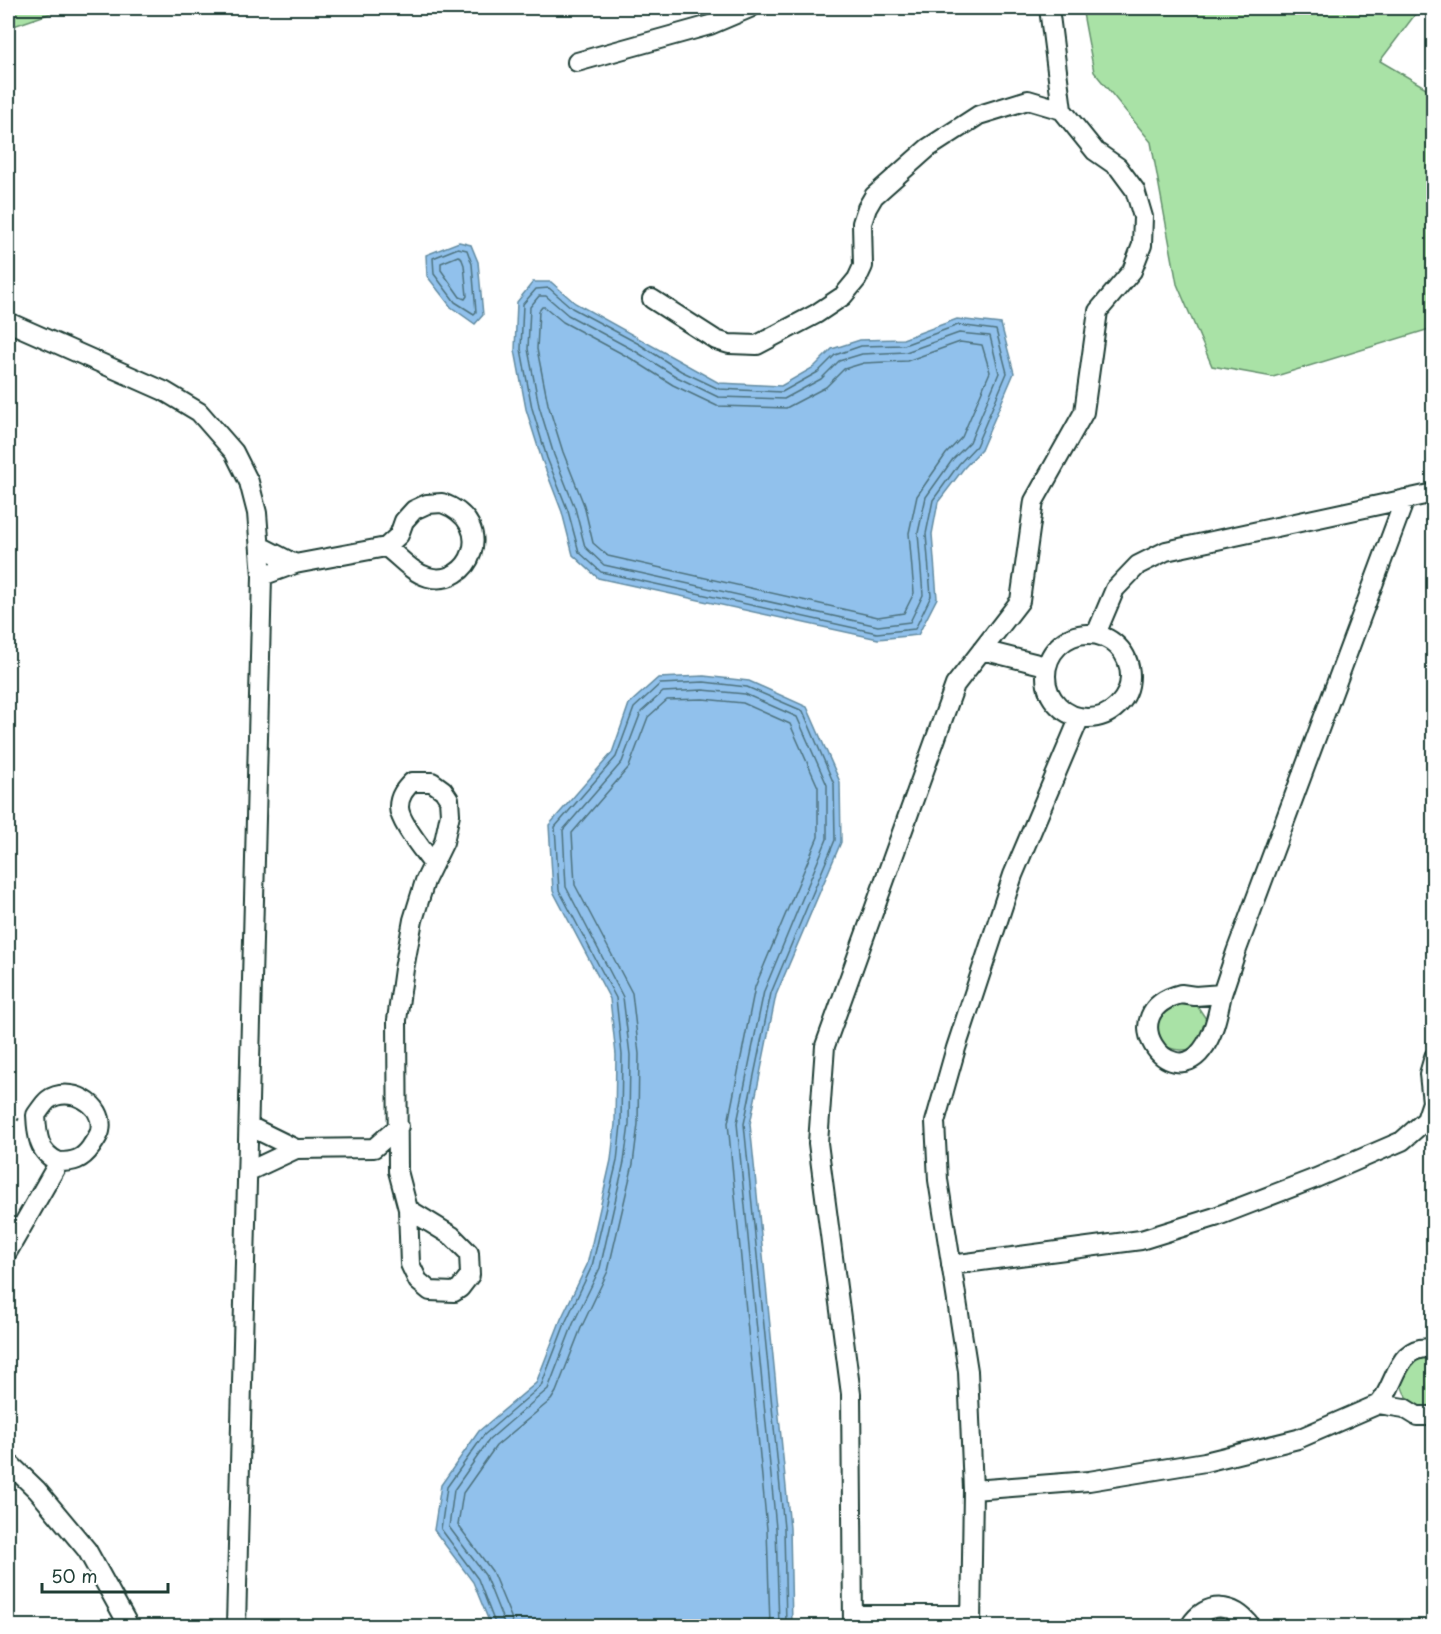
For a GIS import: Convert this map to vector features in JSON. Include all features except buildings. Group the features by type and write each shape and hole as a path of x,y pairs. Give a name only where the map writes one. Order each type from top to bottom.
{"street":[{"path":"577,62 710,25 750,8"},
{"path":"1049,8 1062,110 1095,151 1118,167 1135,190 1143,217 1142,245 1132,271 1098,311 1084,412 1034,501 1020,601 955,684 825,1046 818,1143 851,1394 853,1621 971,1621 973,1490 968,1371 938,1180 935,1122 956,1048 1013,875 1080,717"},
{"path":"652,299 716,340 729,344 757,345 816,314 843,296 857,279 863,266 862,223 867,208 874,196 928,148 979,115 1029,100 1062,110"},
{"path":"8,322 164,391 199,412 234,452 249,482 257,513 262,576 236,1626"},
{"path":"1096,634 1115,589 1138,565 1166,551 1434,493"},
{"path":"1222,994 1195,996 1180,994 1156,1005 1150,1016 1148,1029 1150,1041 1157,1052 1167,1060 1179,1063 1191,1059 1201,1052 1213,1030 1236,952 1405,499"},
{"path":"262,576 295,564 386,547 399,534 404,521 414,510 427,504 442,503 456,508 467,518 473,532 474,547 469,561 458,571 445,577 430,578 416,572 386,547"},
{"path":"260,546 295,564"},
{"path":"1078,634 1096,634 1113,641 1125,655 1130,683 1122,701 1108,713 1089,718 1080,717 1062,710 1050,695 1046,686 1046,666 1054,649 1062,642 1078,634"},
{"path":"982,650 1046,666"},
{"path":"408,1209 452,1236 469,1253 470,1275 454,1292 430,1291 418,1281 410,1264 408,1209 398,1171 398,1020 404,969 416,910 424,881 432,864"},
{"path":"951,1265 1141,1240 1215,1217 1316,1178 1402,1141 1430,1119 1432,1102 1429,1074 1434,1057"},
{"path":"249,1126 296,1149"},
{"path":"249,1171 296,1149 374,1148 399,1126"},
{"path":"374,1148 398,1171"},
{"path":"8,1251 58,1162"},
{"path":"973,1490 1089,1481 1205,1462 1298,1439 1379,1404 1388,1395 1396,1368 1405,1357 1417,1350 1434,1349"},
{"path":"1379,1404 1404,1408 1417,1416 1434,1416"},
{"path":"8,1462 37,1490 87,1550 129,1626"},
{"path":"1190,1626 1195,1618 1217,1607 1230,1609 1241,1615 1251,1626"}],"green space":[{"path":"8,8 66,8 8,28"},
{"path":"1082,8 1420,8 1380,61 1433,92 1433,328 1273,377 1212,366 1177,284 1151,142 1094,72"},
{"path":"1170,1001 1196,1004 1206,1019 1204,1037 1191,1049 1170,1048 1158,1038 1155,1028 1157,1013"},
{"path":"1433,1357 1433,1407 1420,1406 1404,1393 1402,1380 1406,1369 1417,1358"},
{"path":"1229,1617 1242,1626 1201,1626 1211,1618"}],"water":[{"path":"459,242 471,245 478,262 483,315 475,324 451,307 427,276 426,255"},
{"path":"533,282 551,282 575,303 719,383 781,386 814,367 832,349 860,340 903,339 957,319 1001,324 1014,373 981,450 938,502 932,534 937,598 918,635 878,639 598,578 573,555 562,512 526,409 515,350 517,302"},
{"path":"704,676 749,681 807,707 840,782 841,842 776,995 750,1124 790,1528 792,1626 491,1626 473,1582 434,1530 441,1485 479,1431 536,1383 561,1319 587,1265 611,1160 615,1124 616,1055 610,999 553,891 549,825 612,753 629,704 658,678"}]}
